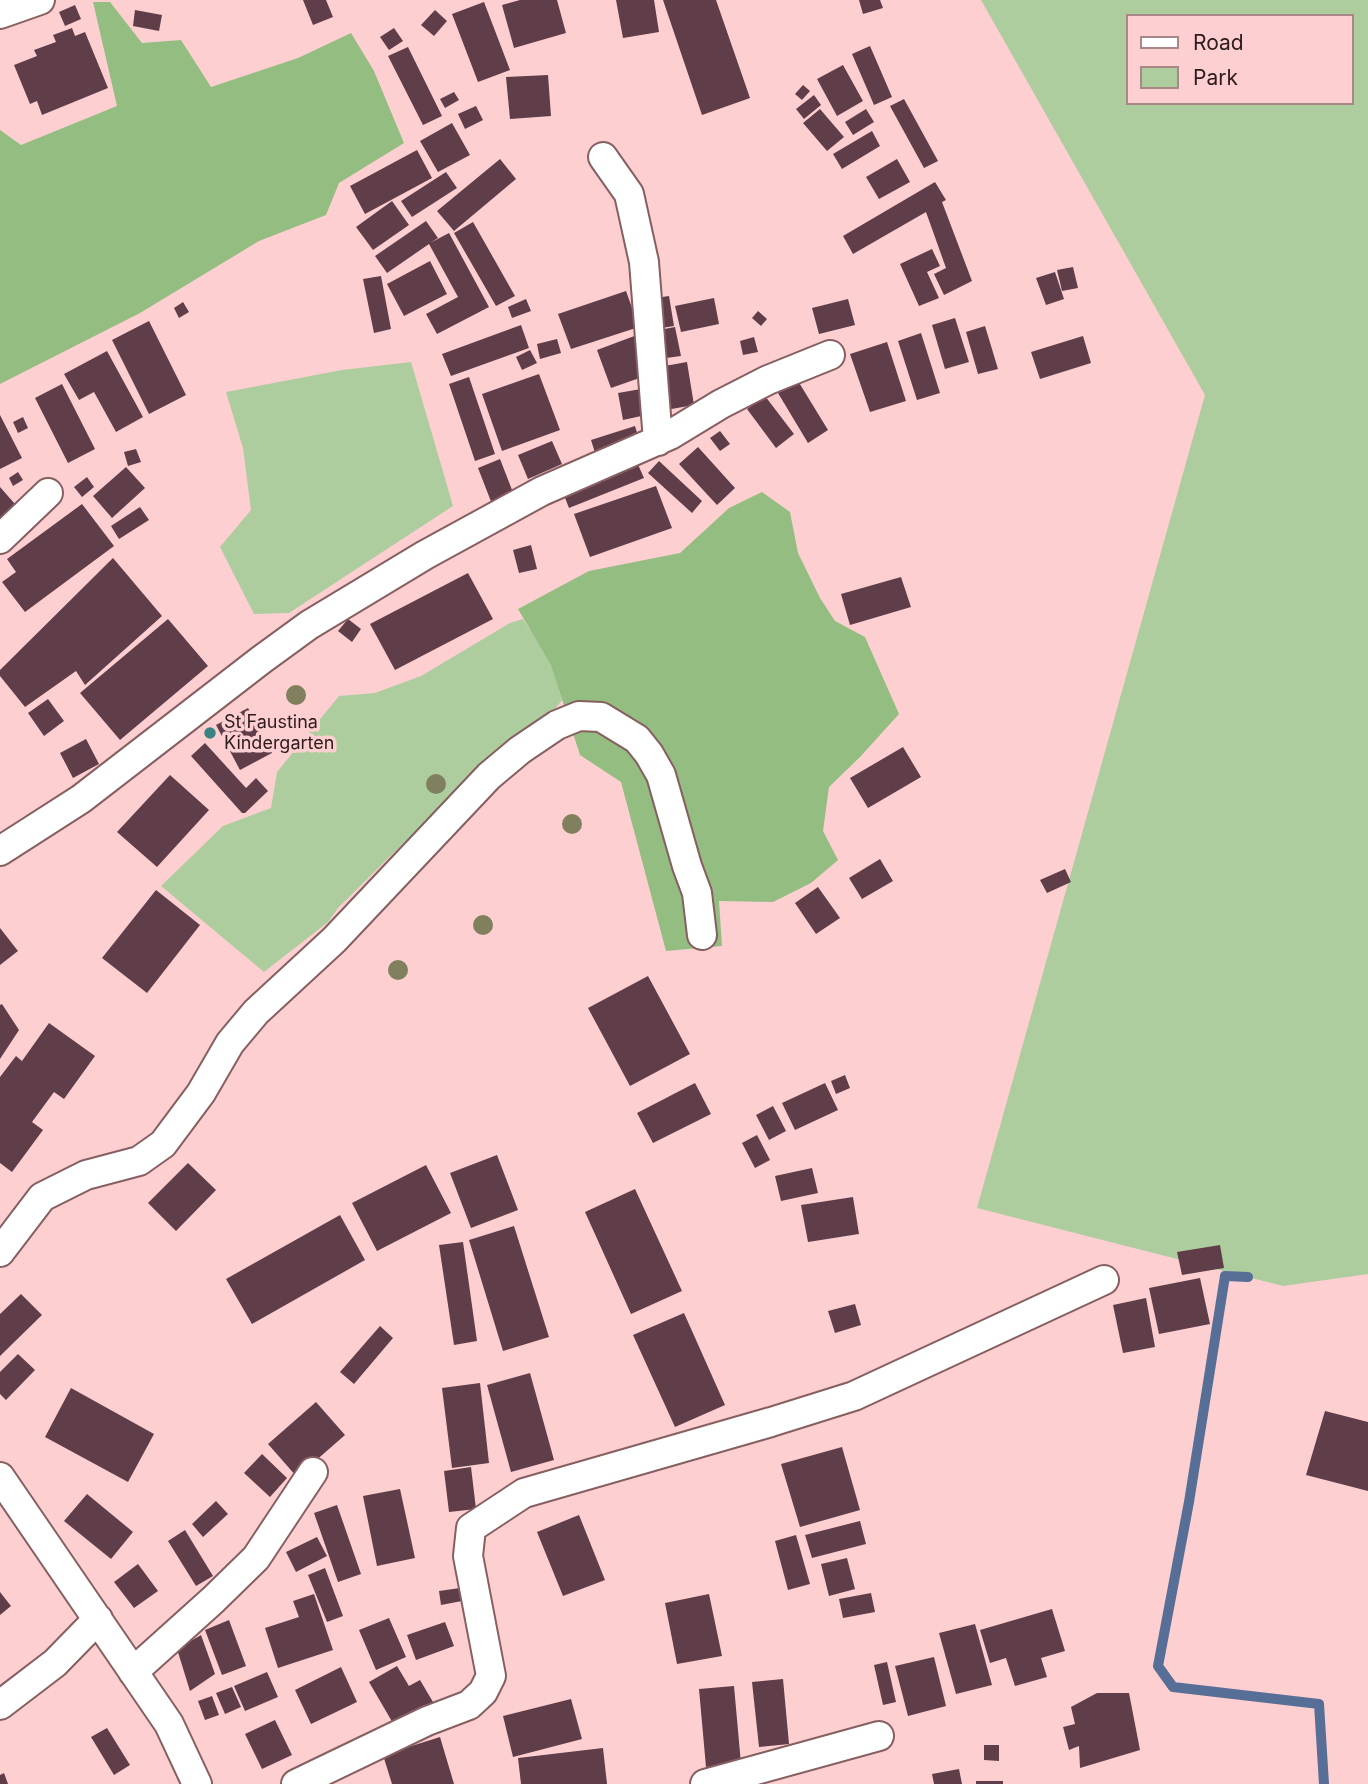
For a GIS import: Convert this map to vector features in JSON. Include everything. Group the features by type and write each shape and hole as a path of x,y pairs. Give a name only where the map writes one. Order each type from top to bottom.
{"street":[{"path":"0,14 40,0"},
{"path":"603,157 629,194 644,262 658,441"},
{"path":"0,850 81,799 309,625 425,555 542,491 658,441 768,380 830,355"},
{"path":"0,539 48,493"},
{"path":"0,1252 42,1197 86,1175 139,1161 163,1144 201,1093 230,1043 256,1012 334,940 489,776 520,750 557,725 579,716 601,717 637,740 649,754 661,775 697,893 702,935"},
{"path":"296,1784 427,1721 469,1706 483,1692 491,1676 468,1556 471,1528 524,1493 771,1422 854,1395 1104,1280"},
{"path":"133,1672 256,1558 313,1472"},
{"path":"0,1477 169,1724 197,1784"},
{"path":"0,1705 55,1663 97,1619"},
{"path":"705,1784 879,1736"}],"green space":[{"path":"981,0 1368,0 1368,1274 1283,1286 977,1208 1205,395"},
{"path":"93,2 110,2 142,43 181,40 211,87 298,58 351,33 374,71 404,143 339,183 326,215 259,241 140,313 0,384 0,130 21,145 117,106"},
{"path":"411,362 453,506 289,613 254,614 220,547 251,510 243,448 226,392 342,370"},
{"path":"762,492 790,512 798,553 820,598 835,621 865,637 899,714 829,787 823,831 838,860 811,883 773,902 719,901 722,946 666,951 621,782 580,755 551,665 518,609 589,571 680,553 729,508"},
{"path":"523,619 552,664 562,700 548,718 464,783 338,908 328,922 264,972 161,886 223,826 271,808 277,772 339,696 375,693 421,676 510,623"}],"building":[{"path":"303,0 326,0 333,17 313,25"},
{"path":"520,0 557,0 566,33 514,48 502,5"},
{"path":"616,0 654,0 659,32 623,38"},
{"path":"663,0 716,0 750,98 702,115"},
{"path":"859,0 880,0 883,8 863,14"},
{"path":"484,2 510,70 478,82 452,14"},
{"path":"75,5 81,19 65,26 59,12"},
{"path":"135,10 162,15 159,31 133,26"},
{"path":"435,10 447,21 434,36 421,25"},
{"path":"72,28 75,36 85,32 108,88 42,115 37,101 30,104 14,65 37,56 34,50 56,42 53,35"},
{"path":"394,28 403,41 389,50 380,37"},
{"path":"870,46 892,97 874,105 852,54"},
{"path":"408,47 442,116 423,125 388,56"},
{"path":"843,65 863,101 837,116 817,79"},
{"path":"548,75 551,116 510,119 506,77"},
{"path":"803,85 810,91 802,100 795,94"},
{"path":"454,92 459,100 445,108 440,99"},
{"path":"814,95 821,105 804,119 796,109"},
{"path":"904,99 938,161 924,168 890,106"},
{"path":"476,106 483,120 465,129 458,114"},
{"path":"820,109 844,137 827,151 803,123"},
{"path":"866,109 874,122 853,135 845,122"},
{"path":"452,123 470,155 438,172 420,141"},
{"path":"872,131 880,146 842,169 833,154"},
{"path":"417,150 432,178 365,214 350,186"},
{"path":"500,159 516,179 454,231 437,211"},
{"path":"897,159 910,182 879,199 866,177"},
{"path":"446,172 457,188 412,217 401,201"},
{"path":"935,182 946,200 942,202 972,281 944,295 934,274 946,268 926,212 853,254 843,236"},
{"path":"392,201 409,225 373,250 356,227"},
{"path":"426,221 438,238 430,243 449,233 489,307 437,334 426,314 458,297 429,244 387,273 375,256"},
{"path":"473,222 515,296 496,306 454,233"},
{"path":"932,249 940,266 927,272 939,298 919,306 900,264"},
{"path":"430,261 447,294 404,316 387,284"},
{"path":"1073,267 1078,288 1062,291 1057,270"},
{"path":"1055,272 1064,299 1046,305 1036,278"},
{"path":"381,276 391,329 374,333 363,279"},
{"path":"626,291 639,327 571,349 558,314"},
{"path":"669,296 674,326 655,329 649,299"},
{"path":"714,298 719,324 681,332 675,306"},
{"path":"526,299 531,311 512,318 508,307"},
{"path":"848,299 855,325 819,334 812,308"},
{"path":"183,302 189,312 179,318 174,308"},
{"path":"758,311 767,319 761,326 752,318"},
{"path":"955,318 969,362 945,369 932,325"},
{"path":"149,321 186,395 149,414 112,340"},
{"path":"521,325 529,348 451,376 442,354"},
{"path":"985,326 998,369 978,374 966,332"},
{"path":"675,327 681,356 659,359 654,331"},
{"path":"921,333 940,393 917,400 898,341"},
{"path":"637,335 651,374 611,388 597,350"},
{"path":"1083,336 1091,363 1040,379 1031,352"},
{"path":"754,337 758,352 743,355 740,341"},
{"path":"557,339 561,353 540,359 537,344"},
{"path":"887,342 906,401 870,412 850,354"},
{"path":"530,350 537,363 522,370 516,357"},
{"path":"107,351 143,417 116,432 94,392 79,400 64,374"},
{"path":"687,362 694,405 666,410 659,367"},
{"path":"539,374 560,430 502,451 482,394"},
{"path":"469,377 495,454 475,461 449,384"},
{"path":"798,381 828,430 808,443 778,393"},
{"path":"62,384 95,449 68,463 35,398"},
{"path":"641,389 646,415 623,420 618,393"},
{"path":"765,396 794,434 776,448 747,409"},
{"path":"0,415 22,458 0,469"},
{"path":"23,417 28,428 18,433 13,422"},
{"path":"635,426 641,446 597,459 591,440"},
{"path":"720,431 730,444 720,451 710,438"},
{"path":"552,441 562,464 528,479 518,455"},
{"path":"698,447 735,488 717,505 679,464"},
{"path":"136,449 141,462 128,466 124,452"},
{"path":"500,459 514,495 492,504 478,468"},
{"path":"636,460 644,478 569,508 562,490"},
{"path":"659,461 702,501 692,513 648,473"},
{"path":"126,467 145,488 112,518 93,496"},
{"path":"18,472 23,480 13,486 9,478"},
{"path":"87,477 94,487 82,497 74,487"},
{"path":"656,486 672,528 590,557 574,514"},
{"path":"0,487 22,512 7,526 0,518"},
{"path":"82,504 114,546 25,612 2,582 16,572 7,559"},
{"path":"140,507 149,520 119,539 111,526"},
{"path":"531,545 537,569 519,573 513,550"},
{"path":"113,558 162,616 85,685 76,671 25,707 0,676 0,670"},
{"path":"468,573 493,619 395,670 370,624"},
{"path":"901,577 911,607 850,625 841,594"},
{"path":"168,619 208,666 120,740 80,693"},
{"path":"348,619 361,629 352,642 338,631"},
{"path":"48,699 64,721 44,736 28,713"},
{"path":"248,708 272,753 240,770 216,725"},
{"path":"86,739 99,764 73,778 60,753"},
{"path":"205,743 246,788 256,778 268,791 245,813 242,813 191,756"},
{"path":"903,747 921,777 868,808 850,778"},
{"path":"170,775 209,810 157,867 117,832"},
{"path":"880,859 893,881 862,899 849,878"},
{"path":"1065,869 1071,882 1047,893 1040,880"},
{"path":"818,887 840,918 816,934 795,903"},
{"path":"156,890 200,925 147,993 102,958"},
{"path":"0,928 18,951 0,965"},
{"path":"648,976 690,1054 630,1086 588,1008"},
{"path":"2,1004 19,1030 0,1059 0,1005"},
{"path":"49,1023 95,1056 64,1099 54,1092 32,1122 43,1130 12,1172 0,1163 0,1077 16,1056 22,1061"},
{"path":"845,1075 850,1088 836,1094 831,1081"},
{"path":"695,1083 711,1114 653,1143 637,1113"},
{"path":"825,1083 838,1110 795,1130 782,1103"},
{"path":"773,1106 786,1131 769,1140 756,1115"},
{"path":"757,1135 770,1160 755,1168 742,1143"},
{"path":"497,1155 518,1210 471,1228 450,1173"},
{"path":"188,1163 216,1190 176,1231 148,1203"},
{"path":"426,1165 451,1213 377,1251 352,1203"},
{"path":"812,1168 818,1193 781,1201 775,1176"},
{"path":"635,1189 682,1291 631,1314 585,1212"},
{"path":"853,1197 859,1234 808,1242 801,1205"},
{"path":"340,1215 365,1260 252,1324 226,1279"},
{"path":"514,1226 549,1337 503,1351 469,1240"},
{"path":"463,1242 477,1341 454,1345 439,1245"},
{"path":"1220,1245 1224,1268 1182,1275 1177,1252"},
{"path":"1200,1278 1210,1324 1159,1334 1149,1288"},
{"path":"21,1294 42,1315 0,1356 0,1314"},
{"path":"1146,1298 1155,1347 1123,1353 1113,1305"},
{"path":"855,1304 861,1325 835,1333 828,1311"},
{"path":"684,1313 725,1405 675,1427 633,1335"},
{"path":"380,1326 393,1338 354,1384 340,1372"},
{"path":"18,1354 35,1370 6,1400 0,1394 0,1372"},
{"path":"530,1373 554,1460 511,1472 487,1385"},
{"path":"480,1383 489,1463 452,1468 442,1388"},
{"path":"71,1388 154,1434 128,1482 45,1437"},
{"path":"316,1402 345,1435 297,1477 268,1444"},
{"path":"1325,1411 1368,1422 1368,1491 1306,1475"},
{"path":"842,1447 860,1510 800,1527 781,1464"},
{"path":"262,1454 287,1478 270,1497 244,1473"},
{"path":"471,1467 476,1509 449,1512 444,1471"},
{"path":"400,1489 415,1558 377,1566 363,1496"},
{"path":"87,1494 133,1532 111,1559 64,1521"},
{"path":"216,1501 228,1514 203,1537 192,1524"},
{"path":"337,1505 361,1574 338,1582 314,1513"},
{"path":"579,1515 605,1580 563,1596 537,1532"},
{"path":"860,1521 866,1544 812,1558 805,1535"},
{"path":"185,1530 213,1576 196,1586 168,1541"},
{"path":"796,1535 810,1584 788,1590 775,1541"},
{"path":"317,1537 327,1556 296,1572 286,1552"},
{"path":"847,1558 855,1589 829,1596 821,1564"},
{"path":"138,1564 158,1591 134,1608 114,1582"},
{"path":"325,1568 343,1616 327,1622 308,1575"},
{"path":"460,1588 462,1601 441,1605 439,1591"},
{"path":"0,1592 11,1606 0,1615"},
{"path":"871,1593 875,1612 843,1618 839,1599"},
{"path":"314,1594 333,1650 278,1668 265,1628 299,1617 293,1601"},
{"path":"709,1594 722,1656 677,1664 665,1603"},
{"path":"1052,1609 1065,1651 1041,1658 1047,1677 1015,1686 1006,1658 990,1663 980,1630"},
{"path":"389,1618 406,1657 376,1670 359,1630"},
{"path":"229,1620 246,1666 222,1675 205,1630"},
{"path":"445,1622 454,1646 416,1660 407,1635"},
{"path":"975,1624 992,1685 956,1694 939,1633"},
{"path":"201,1635 215,1674 190,1691 177,1649"},
{"path":"934,1657 946,1706 908,1716 895,1666"},
{"path":"887,1662 896,1702 883,1705 874,1665"},
{"path":"397,1666 409,1686 420,1680 433,1702 394,1725 369,1682"},
{"path":"341,1667 357,1702 311,1724 295,1690"},
{"path":"267,1672 278,1697 245,1711 234,1686"},
{"path":"783,1679 789,1744 759,1747 752,1682"},
{"path":"734,1686 741,1764 706,1767 699,1689"},
{"path":"232,1687 241,1707 225,1714 216,1693"},
{"path":"1097,1693 1129,1693 1140,1750 1080,1768 1079,1746 1069,1750 1063,1727 1075,1724 1071,1707"},
{"path":"212,1696 219,1715 205,1720 198,1701"},
{"path":"571,1699 582,1739 513,1757 503,1716"},
{"path":"275,1720 292,1755 262,1769 245,1734"},
{"path":"107,1728 130,1765 114,1775 91,1737"},
{"path":"440,1737 454,1784 392,1784 383,1755"},
{"path":"984,1745 999,1745 999,1761 984,1760"},
{"path":"603,1748 607,1784 521,1784 518,1758"},
{"path":"959,1769 962,1784 934,1784 932,1774"},
{"path":"4,1773 8,1784 0,1784 0,1775"},
{"path":"976,1781 1003,1781 1003,1784 976,1784"}],"waterway":[{"path":"1248,1277 1225,1276 1189,1502 1158,1666 1173,1687 1319,1704 1324,1784"}],"place":[{"name":"St Faustina Kindergarten","path":"210,733"}]}
